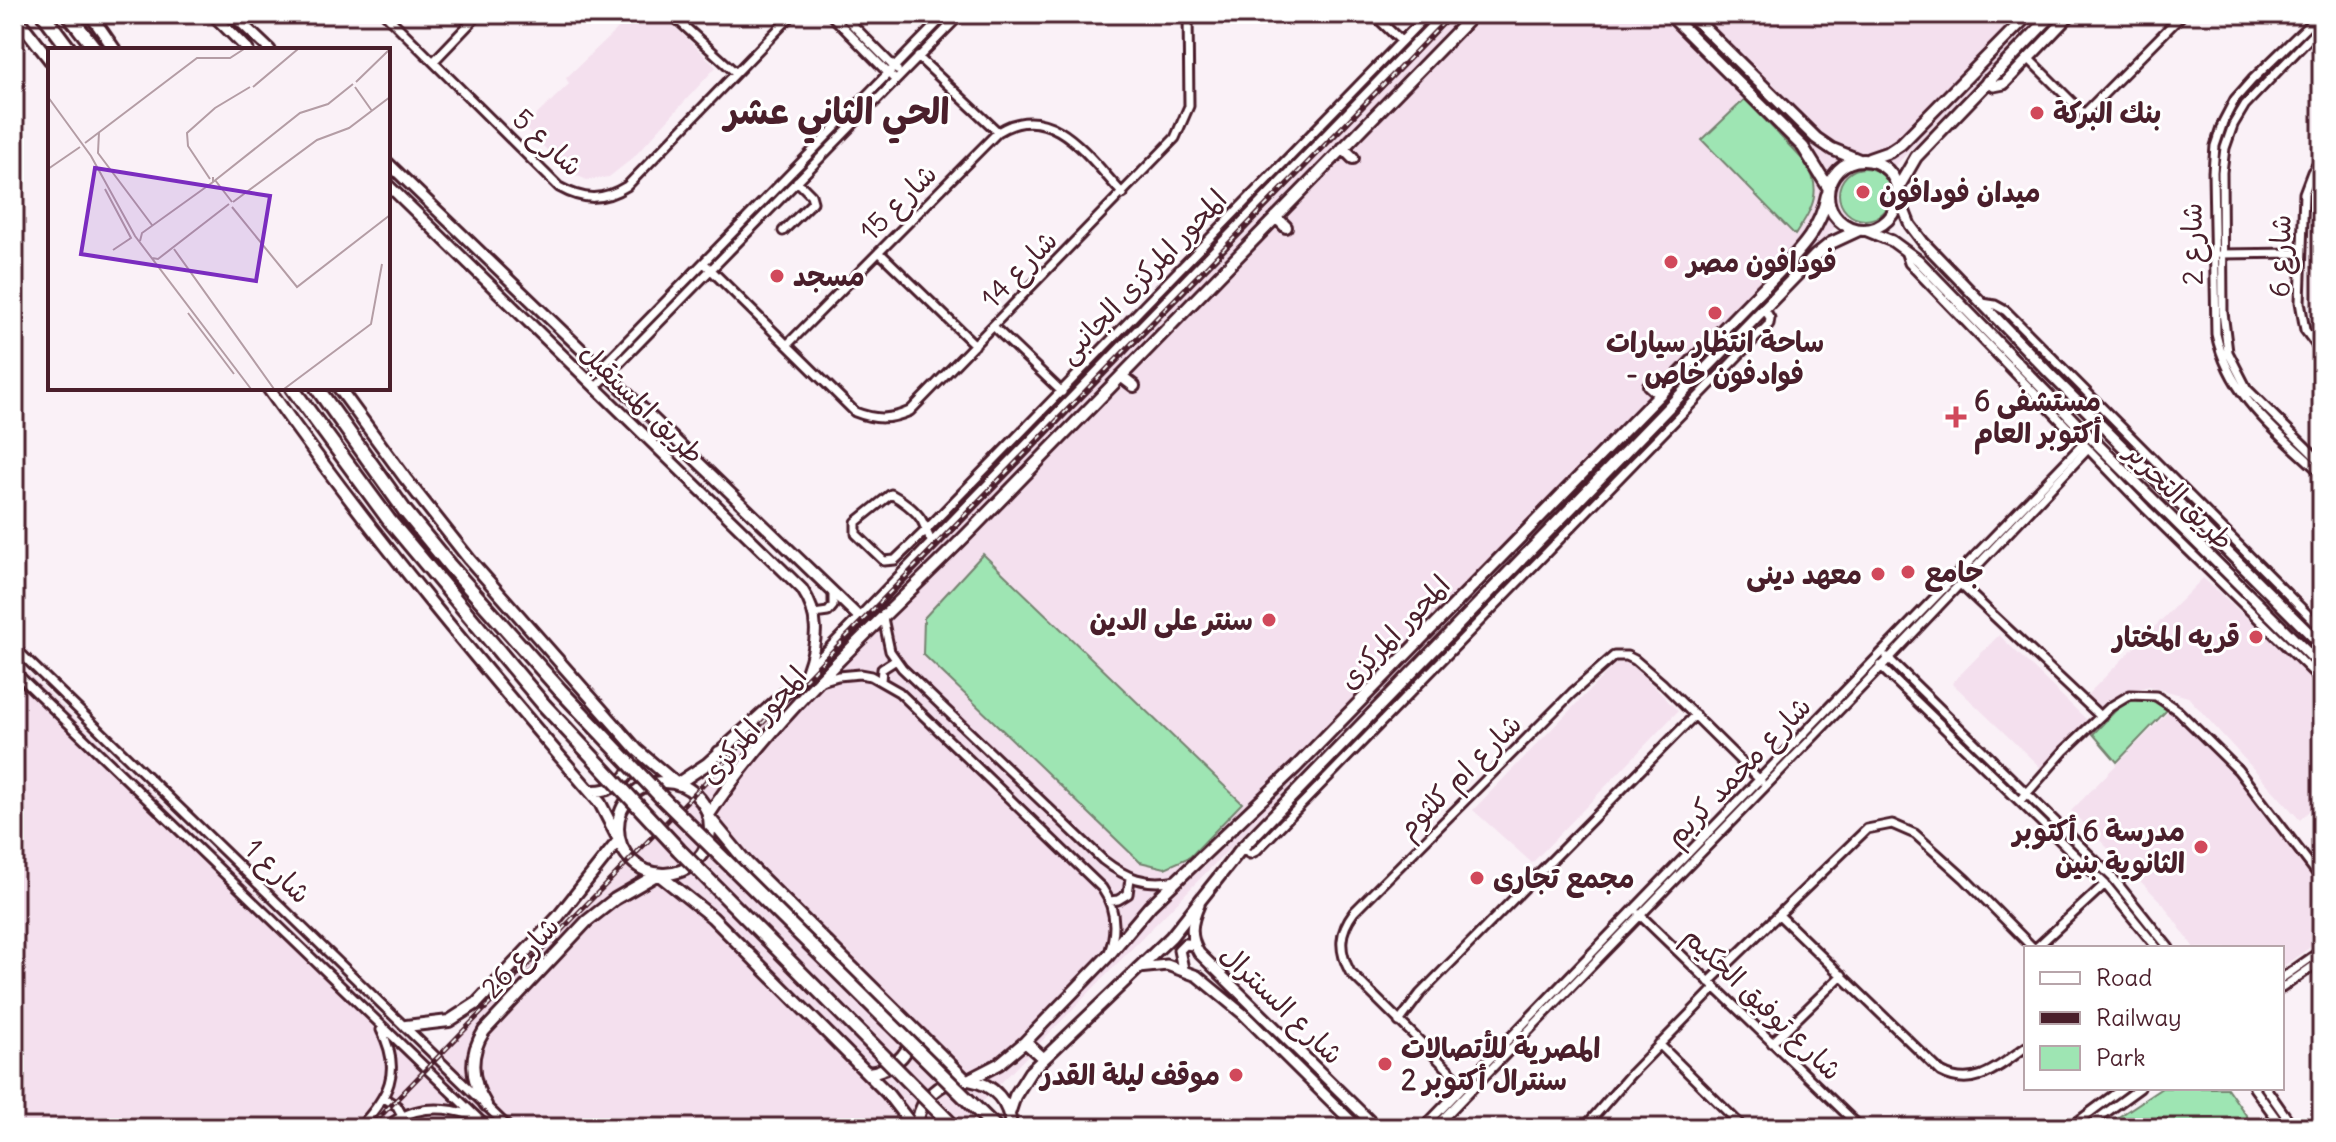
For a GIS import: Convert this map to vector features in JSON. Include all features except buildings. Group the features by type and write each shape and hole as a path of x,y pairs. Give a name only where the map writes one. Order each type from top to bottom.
{"highway":[{"path":"43,14 68,48"},
{"path":"68,14 94,48"},
{"path":"293,390 389,520 544,705 679,850 955,1128"},
{"path":"318,390 405,511 560,690 661,797 996,1128"}],"main road":[{"path":"14,14 48,57"},
{"path":"90,14 114,48"},
{"name":"المحور المركزى","path":"677,784 719,752 806,674 933,543 1075,387 1445,14"},
{"name":"المحور المركزى","path":"708,816 736,773 772,731 1474,14"},
{"path":"1690,14 1816,138 1832,149 1887,169 1898,192"},
{"path":"1828,191 1836,172 1843,166 1882,156 1901,144 2029,14"},
{"path":"1672,15 1803,147 1828,191 1831,211 1836,218 1843,224 1862,230 1880,226 1891,216 1912,163 1971,97 2053,14"},
{"path":"1958,86 1962,94 1971,97"},
{"path":"1343,148 1353,158"},
{"name":"المحور المركزى","path":"916,1128 919,1112 932,1093 951,1081 967,1080 999,1064 1025,1042 1107,957 1150,906 1295,768 1805,245 1817,227 1828,191"},
{"path":"1276,217 1286,227"},
{"name":"المحور المركزى","path":"1010,1120 1019,1088 1043,1058 1171,937 1241,849 1822,249 1862,230"},
{"path":"1226,269 1236,279"},
{"path":"1121,376 1134,386"},
{"path":"1649,385 1659,394"},
{"path":"269,390 321,464 418,589 607,812 633,863 658,874 712,917 868,1073 916,1128"},
{"path":"340,390 469,559 637,750 677,784"},
{"path":"1501,556 1504,565 1514,569"},
{"path":"1477,581 1486,584 1490,593"},
{"path":"590,791 601,791 621,782 629,774 637,750"},
{"path":"719,752 736,773"},
{"name":"المحور المركزى","path":"619,840 618,822 629,798 644,787 655,783 677,784 697,796 708,816 709,839 698,859 679,872 658,874"},
{"path":"708,816 747,863 914,1030 967,1080 991,1088 1002,1100 1010,1120 1022,1128"},
{"name":"شارع 26","path":"406,1026 439,1023 465,1013 529,950 619,840"},
{"name":"شارع 26","path":"486,1105 473,1074 473,1056 477,1043 489,1025 541,968 599,912 638,884 658,874"},
{"path":"529,950 530,965 541,968"},
{"path":"868,1073 879,1072 899,1060 906,1052 914,1030"},
{"path":"1025,1042 1043,1058"}],"street":[{"path":"212,14 246,48"},
{"path":"232,14 268,48"},
{"name":"شارع 5","path":"385,14 559,187 575,196 593,199 611,195 627,186 793,14"},
{"path":"434,61 479,14"},
{"path":"671,14 736,73"},
{"path":"830,14 846,24 898,77"},
{"path":"842,14 846,24"},
{"path":"846,24 856,14"},
{"path":"604,372 704,263 946,14"},
{"path":"591,385 711,270 961,14"},
{"name":"شارع 14","path":"704,263 855,412 869,418 884,419 910,411 1165,151 1183,122 1190,89 1188,14"},
{"path":"1373,14 1401,41"},
{"path":"1286,171 1428,14"},
{"path":"1987,81 2001,86 2071,14"},
{"path":"2028,58 2084,114 2183,14"},
{"name":"شارع 2","path":"2321,15 2235,99 2215,146 2219,254 2216,334 2229,375 2322,474"},
{"name":"شارع 2","path":"2218,230 2225,148 2233,125 2245,105 2322,25"},
{"path":"918,57 998,132"},
{"name":"شارع 15","path":"787,345 998,132 1010,125 1036,121 1060,130 1123,194"},
{"path":"2215,146 2225,148"},
{"name":"شارع 6","path":"2322,158 2312,172 2304,193 2300,253 2301,316 2312,343 2322,353"},
{"name":"طريق المستقبل","path":"390,165 860,618"},
{"path":"783,231 813,202 811,195 797,181"},
{"name":"طريق المستقبل","path":"390,187 802,589 814,614"},
{"name":"طريق التحرير","path":"1898,192 1919,238 2322,646"},
{"name":"طريق التحرير","path":"1862,230 1892,241 1918,260 2074,421 2322,667"},
{"path":"1919,238 1909,237 1905,241 1904,249 1909,263 2057,417 2322,681"},
{"path":"879,252 975,345"},
{"path":"2219,254 2300,253"},
{"path":"1982,303 2006,311 2322,629"},
{"path":"1241,849 1250,854 1256,851 1769,324 1770,318 1765,310"},
{"path":"994,327 1062,392"},
{"name":"المحور المركزى الجانبى","path":"925,531 920,517 895,495 886,496 856,522 855,528 856,534 884,561 895,560 925,531 1062,392 1075,387"},
{"name":"شارع 2","path":"2244,391 2322,463"},
{"path":"2057,417 2074,421"},
{"name":"شارع محمد كريم","path":"1434,1128 2086,446"},
{"path":"925,531 933,543"},
{"path":"2192,553 2210,557"},
{"path":"1957,581 2100,716"},
{"path":"806,674 815,648 814,614 828,612 833,606 833,593"},
{"path":"2277,623 2286,621 2289,615"},
{"path":"883,618 886,640 896,660 1103,860 1130,878 1151,883 1181,878"},
{"path":"2298,645 2300,638 2309,634"},
{"name":"شارع 1","path":"14,647 509,1128"},
{"name":"شارع ام كلثوم","path":"1465,1086 1350,972 1340,947 1342,934 1354,912 1610,657 1623,655 1635,660 1763,782"},
{"path":"1886,657 1986,755 2105,884 2155,946"},
{"path":"881,681 882,669 896,660"},
{"path":"1878,665 1980,762 2113,878 2167,946"},
{"name":"شارع 1","path":"14,671 488,1128"},
{"path":"821,681 849,674 881,681 907,698 951,739 1102,888 1110,901 1115,924 1107,957"},
{"path":"2023,797 2118,701 2134,695 2156,696 2168,702 2238,770 2322,880"},
{"path":"1399,1022 1429,985 1695,715"},
{"path":"93,747 105,735"},
{"path":"1980,762 1986,755"},
{"path":"1584,1128 1712,985 1867,829 1892,824 1915,834 2032,946"},
{"path":"1110,901 1128,894 1130,878"},
{"path":"2036,946 2105,884"},
{"name":"شارع السنترال","path":"1203,897 1192,921 1194,945 1207,962 1377,1128"},
{"name":"شارع محمد كريم","path":"1423,1128 1637,913"},
{"name":"شارع توفيق الحكيم","path":"1637,913 1861,1128"},
{"path":"1779,915 1941,1072 1951,1077 1973,1079 1984,1076 2024,1048"},
{"path":"1183,969 1179,950 1185,944 1194,945"},
{"path":"2284,977 2322,950"},
{"path":"2284,987 2322,960"},
{"name":"شارع السنترال","path":"1135,969 1159,965 1183,969 1197,976 1243,1014 1358,1128"},
{"path":"1772,1043 1842,975"},
{"path":"359,1128 384,1098 391,1080 388,1045 379,1024"},
{"path":"1659,1044 1744,1128"},
{"path":"2069,1128 2120,1090"},
{"path":"2085,1128 2137,1090"},
{"path":"2255,1090 2283,1128"},
{"path":"2267,1090 2294,1128"},
{"path":"384,1098 397,1106 402,1115"},
{"path":"386,1128 402,1115 439,1108 477,1118"}],"shaded area":[{"path":"633,14 662,14 716,67 633,158 609,177 587,180 569,172 524,127 569,84 566,78"},
{"path":"1454,14 2043,14 957,1128 14,1128 14,659 432,1064 1275,202"},
{"path":"2203,578 2322,686 2322,798 2300,820 2188,697 2149,686 2130,692 2099,709 2087,695"},
{"path":"1999,635 2088,721 2041,768 1952,683"},
{"path":"1625,662 1638,670 1678,711 1532,863 1473,810 1616,663"},
{"name":"مدرسة 6 أكتوبر الثانوية بنين","path":"2172,708 2244,778 2322,884 2322,939 2284,966 2284,946 2193,946 2163,904 2071,811"}],"green space":[{"path":"1745,99 1806,163 1811,173 1815,192 1813,200 1795,235 1702,140"},
{"path":"1865,168 1884,175 1891,194 1884,213 1865,220 1846,213 1839,194 1846,175"},
{"path":"983,554 1242,803 1190,857 1165,868 1140,862 923,654 924,618"},
{"path":"2141,698 2158,700 2169,708 2117,762 2093,734 2122,704"},
{"path":"2159,1090 2228,1090 2255,1128 2102,1128"}],"railway":[{"path":"369,1128 1452,14"}],"place":[{"name":"بنك البركة","path":"2037,113"},
{"name":"ميدان فودافون","path":"1863,192"},
{"name":"فودافون مصر","path":"1671,262"},
{"name":"مسجد","path":"777,276"},
{"name":"ساحة انتظار سيارات - فوادفون خاص","path":"1715,313"},
{"name":"مستشفى 6 أكتوبر العام","path":"1956,417"},
{"name":"جامع","path":"1908,572"},
{"name":"معهد دينى","path":"1878,574"},
{"name":"سنتر على الدين","path":"1269,620"},
{"name":"قريه المختار","path":"2256,637"},
{"name":"مدرسة 6 أكتوبر الثانوية بنين","path":"2201,847"},
{"name":"مجمع تجارى","path":"1477,878"},
{"name":"المصرية للأتصالات سنترال أكتوبر 2","path":"1385,1064"},
{"name":"موقف ليلة القدر","path":"1236,1075"}],"district":[{"name":"الحي الثاني عشر","path":"837,111"}]}
